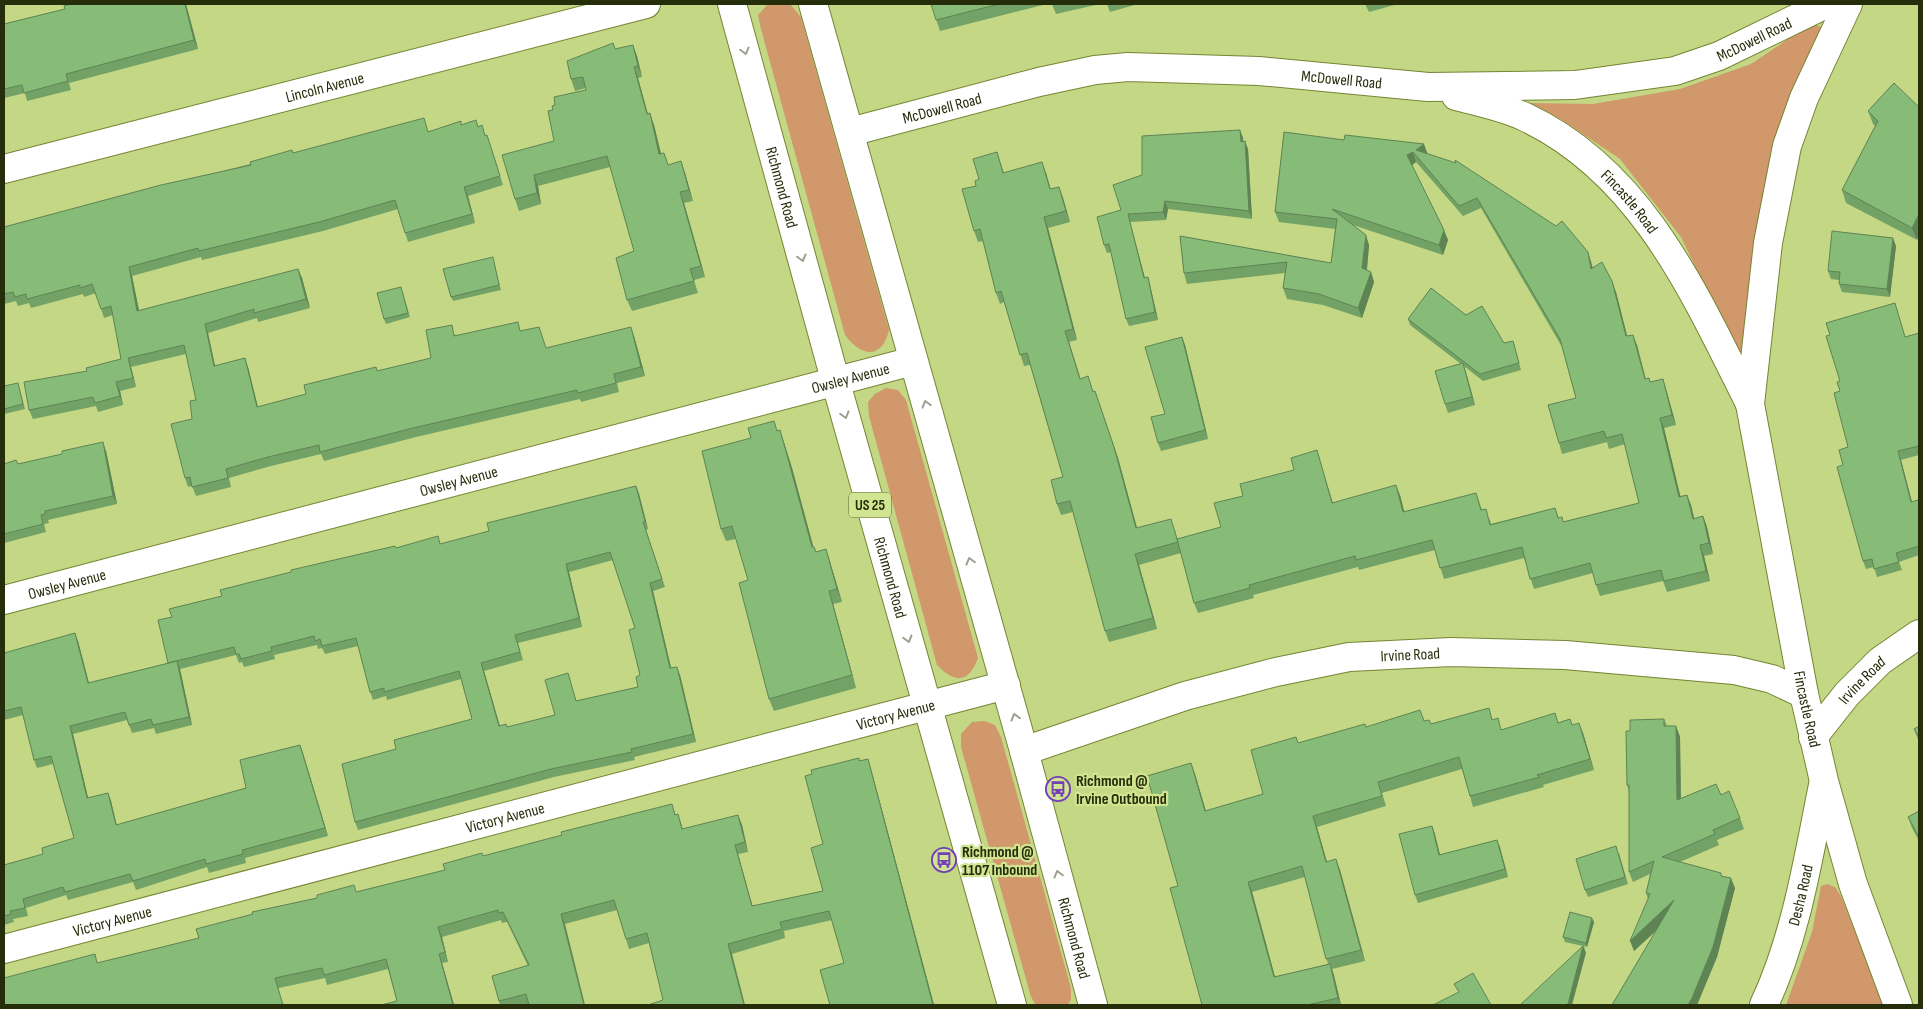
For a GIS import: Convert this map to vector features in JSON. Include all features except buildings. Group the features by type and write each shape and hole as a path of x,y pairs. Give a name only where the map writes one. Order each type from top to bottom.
{"street":[{"name":"Lincoln Avenue","path":"4,169 646,4"},
{"name":"Richmond Road","path":"732,4 836,383 1012,1005"},
{"name":"Richmond Road","path":"813,4 1006,685 1093,1005"},
{"name":"McDowell Road","path":"850,132 1039,82 1095,70 1128,67 1259,71 1428,87 1575,85 1675,71 1719,56 1826,4"},
{"name":"Fincastle Road","path":"1750,404 1768,243 1787,146 1804,98 1848,4"},
{"name":"Fincastle Road","path":"1428,87 1523,116 1565,138 1607,173 1645,216 1677,263 1750,404 1813,737 1853,884 1898,1005"},
{"name":"Owsley Avenue","path":"4,600 836,383 913,360"},
{"name":"Irvine Road","path":"1813,737 1847,694 1880,661 1919,634"},
{"name":"Irvine Road","path":"1024,751 1185,696 1276,672 1349,658 1450,652 1565,655 1734,670 1772,679 1804,694"},
{"name":"Victory Avenue","path":"4,949 1006,685"},
{"name":"Desha Road","path":"1764,1005 1777,977 1803,882 1824,781"}],"shaded area":[{"path":"768,4 790,4 801,17 889,330 886,340 876,351 864,351 858,348 845,335 761,29 758,15"},
{"path":"1814,24 1821,27 1820,34 1801,72 1786,111 1774,152 1758,236 1741,362 1681,237 1620,159 1562,120 1525,106 1528,103 1593,104 1680,89 1751,64 1800,31"},
{"path":"886,388 898,390 906,400 978,658 970,672 961,678 950,675 937,665 869,416 868,402 875,394"},
{"path":"984,721 995,725 1001,737 1071,988 1071,999 1068,1005 1036,1005 1031,997 961,747 961,734 972,722"},
{"path":"1827,884 1835,887 1841,896 1884,1005 1786,1005 1812,932 1821,886"}],"place":[{"name":"Richmond @ Irvine Outbound","path":"1058,789"},
{"name":"Richmond @ 1107 Inbound","path":"944,860"}]}
